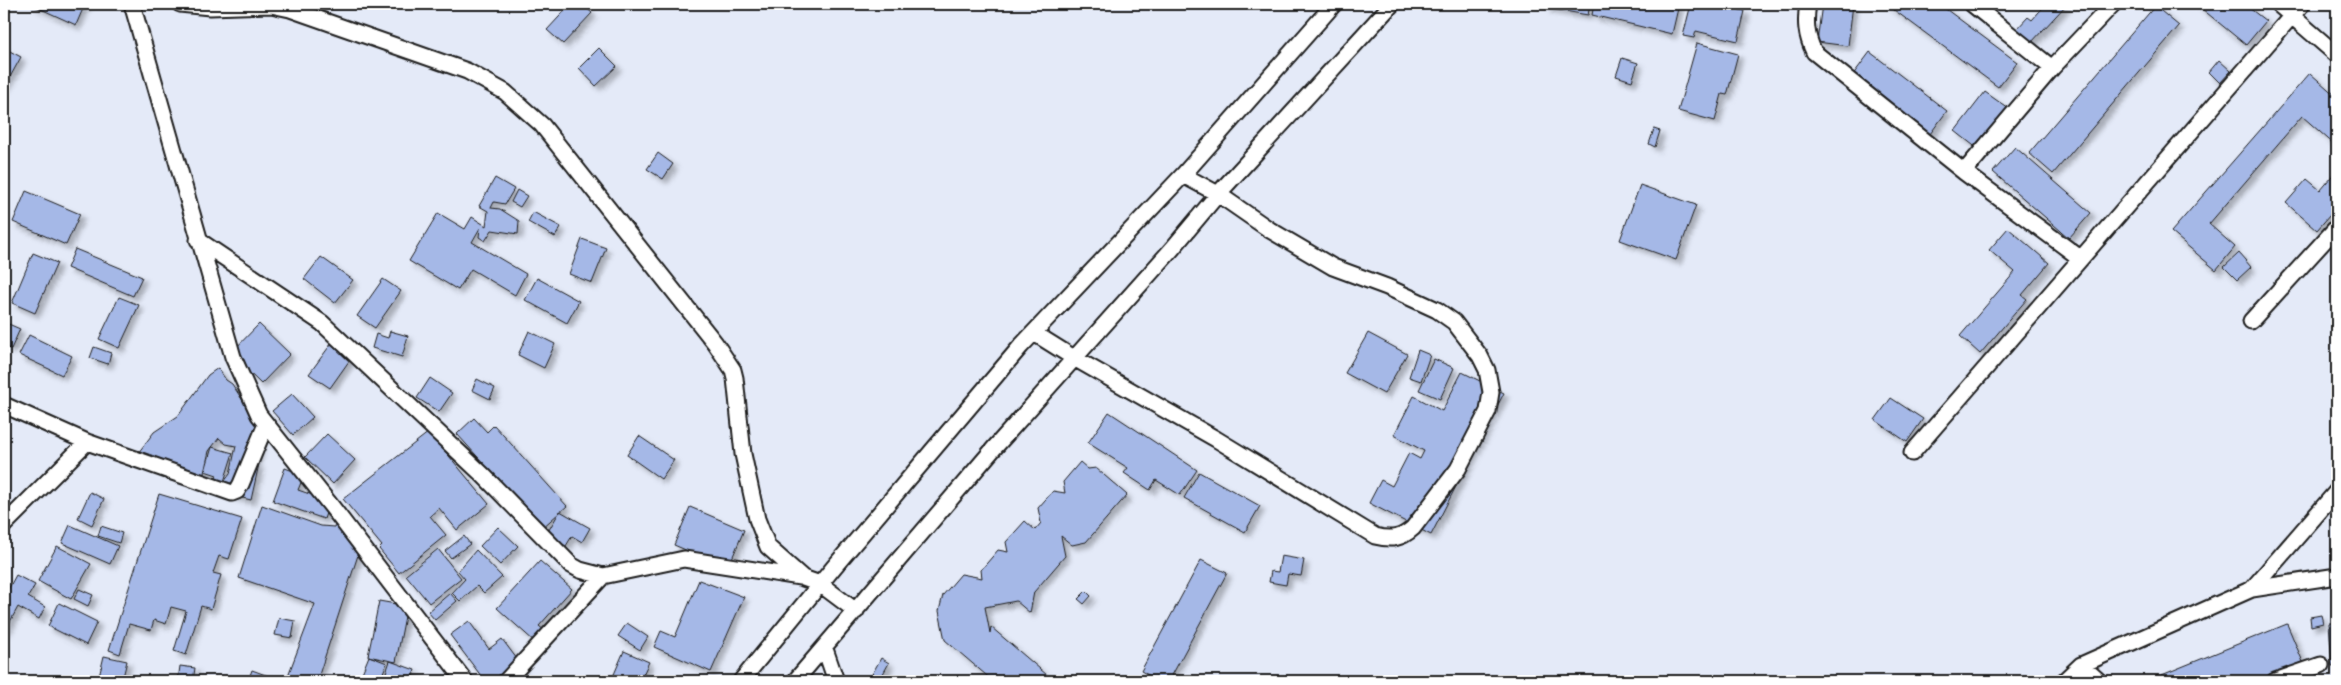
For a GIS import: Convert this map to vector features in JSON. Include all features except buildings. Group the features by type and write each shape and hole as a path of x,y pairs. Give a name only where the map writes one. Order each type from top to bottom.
{"street":[{"path":"132,4 233,357 259,415 465,681"},
{"path":"180,4 210,6 271,5 290,9 346,27 467,71 504,92 542,125 715,343 733,370 743,454 757,519 768,547 803,578"},
{"path":"741,681 820,584 1034,332 1183,175 1334,4"},
{"path":"795,681 996,446 1172,249 1218,194 1392,4"},
{"path":"1808,4 1805,19 1807,35 1814,52 1964,172 2080,258"},
{"path":"1972,4 2052,68"},
{"path":"1964,172 2052,68 2113,4"},
{"path":"2278,4 2297,9 2337,55"},
{"path":"1912,453 2297,9"},
{"path":"1034,332 1074,358 1216,439 1375,536 1386,539 1396,538 1406,535 1413,528 1458,469 1488,411 1491,392 1488,370 1480,356 1454,322 1437,310 1333,267 1270,230 1218,194 1183,175"},
{"path":"2251,321 2337,227"},
{"path":"198,240 322,322 483,475 571,565 580,570 603,576 684,559 803,578 820,584 856,611"},
{"path":"4,405 87,442 232,493 237,491 241,484 266,424"},
{"path":"4,525 87,442"},
{"path":"2252,589 2337,491"},
{"path":"506,681 603,576"},
{"path":"2064,681 2081,665 2252,589 2337,576"},
{"path":"824,649 836,681"},
{"path":"2081,665 2099,681"},
{"path":"2275,681 2321,665"}]}
